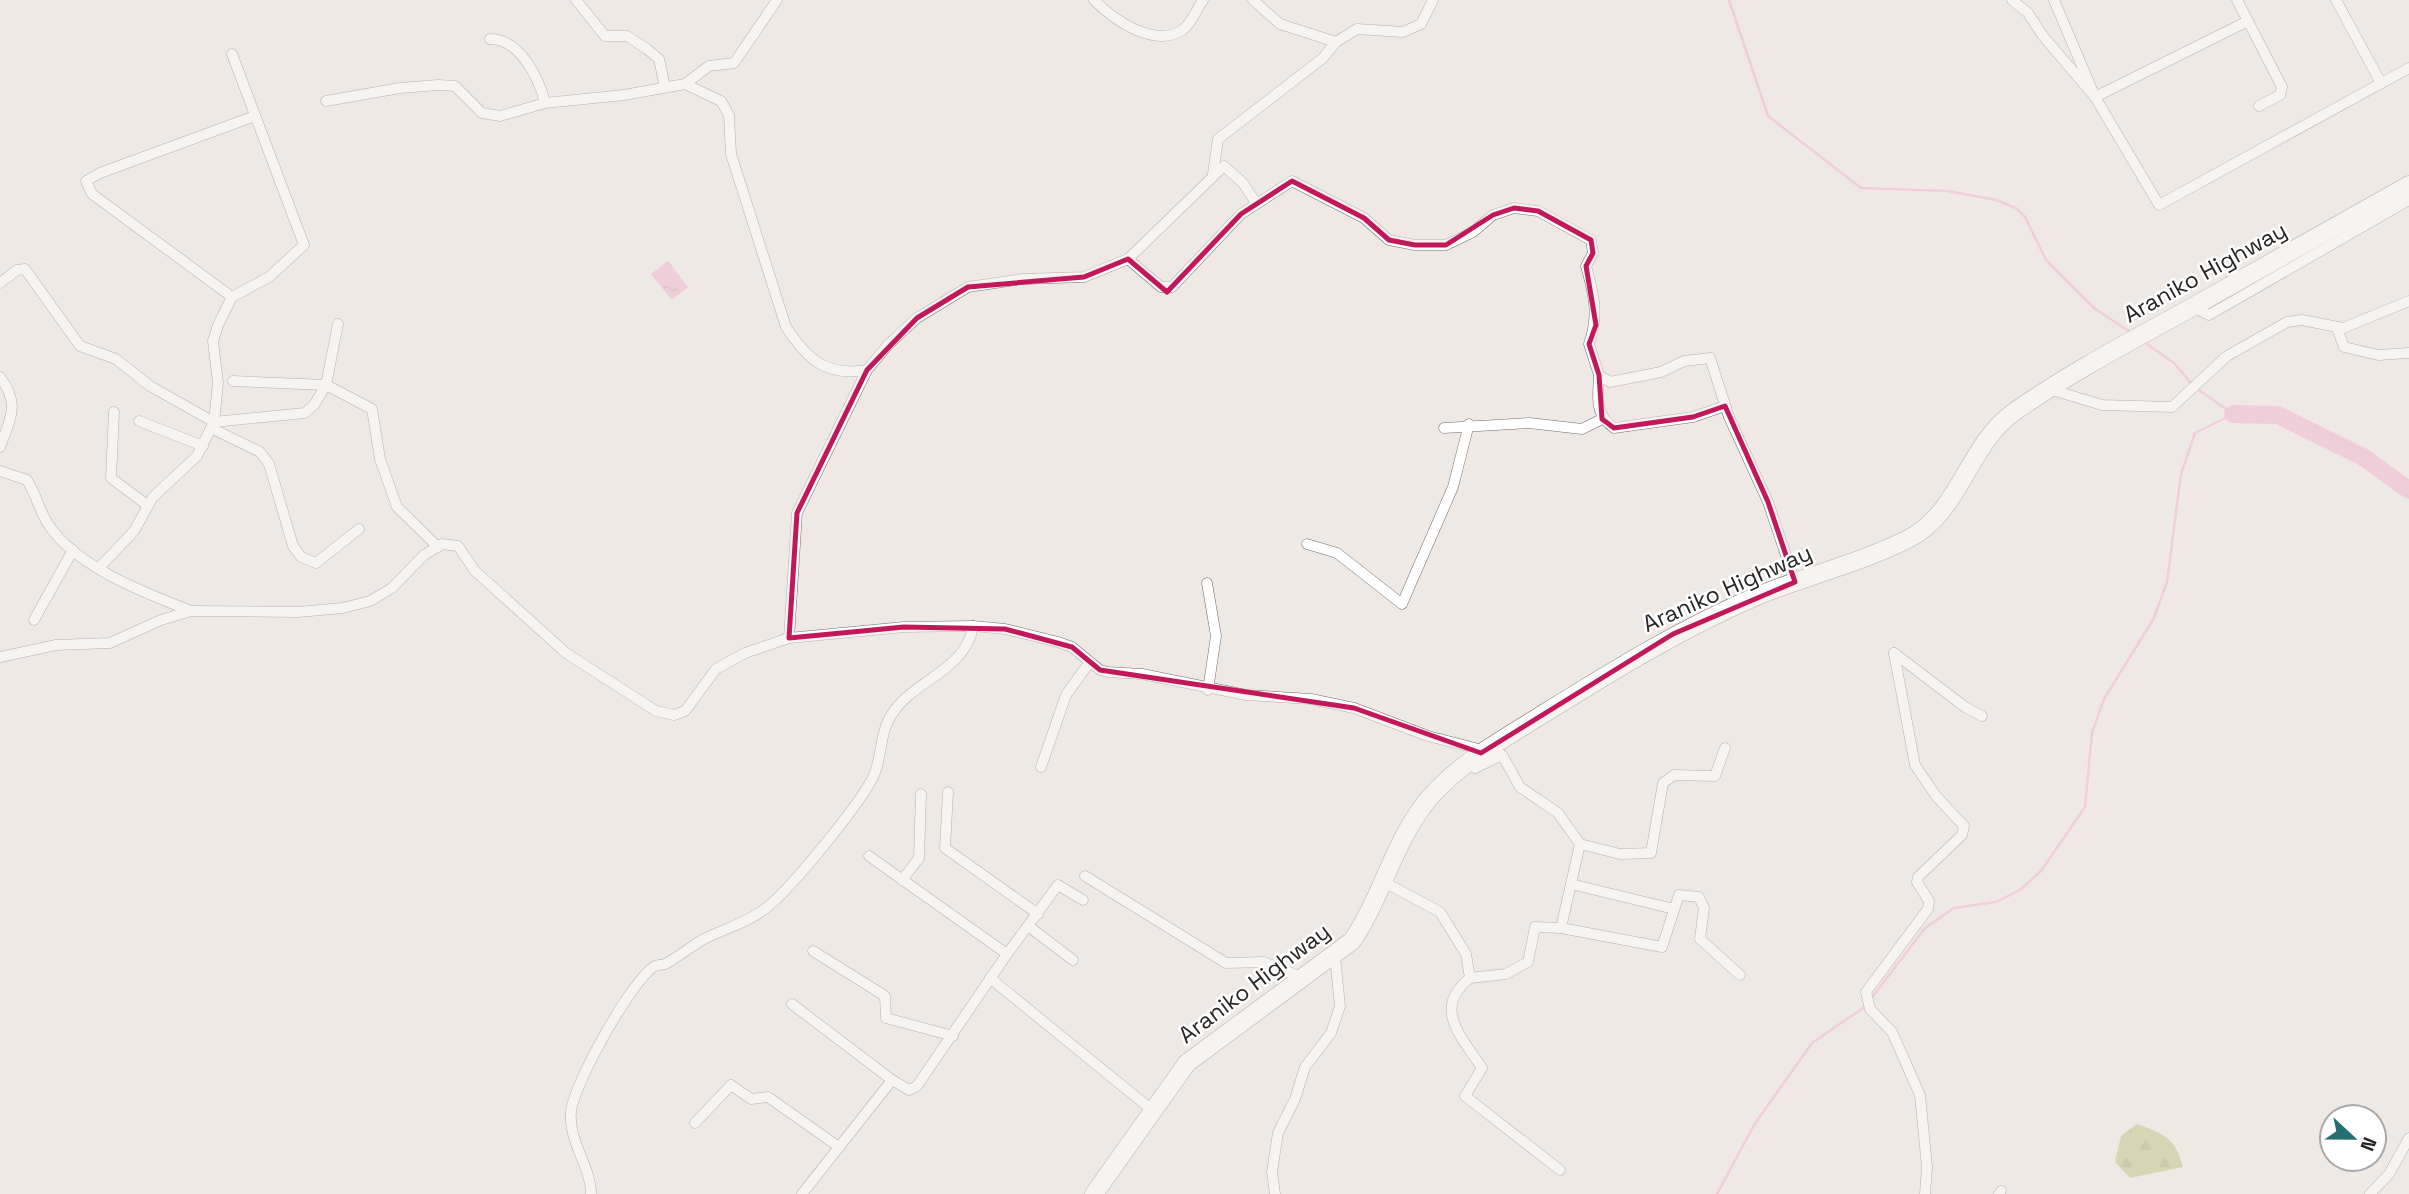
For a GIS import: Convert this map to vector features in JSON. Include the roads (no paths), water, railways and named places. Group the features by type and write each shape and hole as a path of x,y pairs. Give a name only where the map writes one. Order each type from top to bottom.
{"highway":[{"name":"Araniko Highway","path":"1100,1190 1152,1110 1187,1063 1335,957 1352,941 1365,922 1393,856 1412,821 1431,796 1474,757 1673,634 1795,582 1908,539 1931,524 1945,508 1994,430 2049,389 2409,185"}],"street":[{"path":"576,0 605,36 634,38 659,59 665,87"},
{"path":"326,101 400,88 455,86 485,114 503,116 545,103 624,95 685,84 709,66 734,64 776,0"},
{"path":"1094,0 1108,15 1141,32 1162,37 1183,30 1203,0"},
{"path":"1253,0 1280,24 1336,42"},
{"path":"1213,174 1218,139 1323,58 1336,42 1357,29 1403,32 1421,24 1433,0"},
{"path":"2012,0 2028,13 2043,36 2095,97"},
{"path":"2054,0 2095,97 2159,205 2409,68"},
{"path":"2237,0 2282,87 2280,95 2259,106"},
{"path":"2336,0 2381,83"},
{"path":"2095,97 2248,21"},
{"path":"489,39 503,40 524,59 540,81 545,103"},
{"path":"100,567 134,531 147,505 183,471 203,446 212,425 218,383 213,341 232,297 269,276 304,245 232,54"},
{"path":"685,84 721,101 729,115 731,154 786,327 803,352 816,364 832,371 867,370"},
{"path":"232,297 92,194 86,181 100,173 255,116"},
{"path":"789,638 797,513 867,370 917,317 968,287 1023,279 1084,277 1128,259 1224,166 1243,183 1256,203"},
{"path":"1128,259 1161,287 1171,287 1203,252 1256,203 1292,181 1364,218 1389,240 1415,245 1446,245 1473,232 1493,215 1514,208 1538,211 1591,240 1593,253 1586,266 1595,298 1596,325 1589,345 1599,375 1597,405 1602,419 1614,428 1693,417 1725,406"},
{"path":"2193,307 2209,314 2409,200"},
{"path":"0,284 17,270 26,269 80,346 116,359 150,386 260,452 269,464 293,546 301,557 316,563 359,529"},
{"path":"2049,389 2102,405 2172,407 2227,356 2287,322 2302,320 2337,328 2375,317 2409,301"},
{"path":"212,425 298,416 314,405 326,385 338,324"},
{"path":"2337,328 2344,347 2378,355 2409,353"},
{"path":"1599,375 1610,382 1661,372 1684,360 1710,358 1725,406 1768,502 1795,582"},
{"path":"0,377 11,392 13,406 0,447"},
{"path":"233,381 326,385 372,409 380,459 397,508 438,547"},
{"path":"114,412 111,478 147,505"},
{"path":"1444,428 1469,424 1541,424 1582,429 1602,419"},
{"path":"139,421 203,446"},
{"path":"1307,544 1337,554 1402,604 1453,487 1469,424"},
{"path":"0,471 27,480 49,526 73,550 131,589 191,611"},
{"path":"0,657 56,645 110,643 161,620 191,611 298,612 343,608 370,601 392,588 424,555 442,544 458,545 475,571 566,653 656,711 674,715 685,711 716,669 745,653 789,638 904,627 973,626 1005,629 1072,647 1089,663 1108,672 1142,674 1208,690 1302,698 1354,708 1428,736 1475,748 1475,768 1502,755 1520,787 1558,813 1580,844 1620,854 1651,853 1663,783 1674,775 1715,776 1725,748"},
{"path":"34,620 73,550"},
{"path":"1207,583 1216,636 1208,690"},
{"path":"591,1194 576,1145 571,1110 601,1038 622,1006 654,967 664,964 704,939 752,918 772,903 844,817 874,775 890,716 903,701 949,665 972,636 973,626"},
{"path":"1925,1194 1927,1167 1920,1095 1892,1032 1868,1004 1866,992 1928,909 1929,901 1917,882 1918,877 1964,831 1964,826 1936,796 1915,765 1894,653 1965,707 1982,716"},
{"path":"1041,767 1066,695 1089,663"},
{"path":"948,792 945,848 1038,914"},
{"path":"902,880 919,858 920,794"},
{"path":"1561,928 1580,844"},
{"path":"869,856 1007,954"},
{"path":"1085,876 1226,963 1264,962 1304,978"},
{"path":"1384,882 1440,912 1466,954 1470,978"},
{"path":"1571,884 1674,909"},
{"path":"792,1004 909,1090 917,1086 990,978 1058,885 1083,900"},
{"path":"1560,1170 1465,1096 1482,1068 1451,1017 1450,1001 1456,989 1470,978 1506,974 1528,962 1535,927 1561,928 1662,947 1679,895 1699,897 1704,908 1700,939 1740,975"},
{"path":"1028,926 1073,960"},
{"path":"813,951 885,996 886,1018 953,1036"},
{"path":"1275,1194 1272,1172 1278,1133 1295,1099 1305,1067 1331,1033 1340,1006 1335,957"},
{"path":"990,978 1152,1110"},
{"path":"802,1194 892,1080"},
{"path":"695,1123 731,1085 751,1099 768,1097 839,1147"},
{"path":"2370,1194 2398,1160 2409,1138"},
{"path":"2398,1160 2409,1165"}],"water":[{"path":"668,261 688,287 672,300 651,274"}],"waterway":[{"path":"1729,0 1768,116 1861,188 1948,191 1996,200 2016,208 2025,217 2046,260 2094,308 2130,332"},
{"path":"2144,342 2174,363 2191,383"},
{"path":"2196,388 2233,414"},
{"path":"1870,1000 1925,928 1954,908 1996,902 2020,890 2041,871 2085,807 2092,733 2104,699 2154,618 2167,582 2181,474 2195,433 2233,414"},
{"path":"2233,414 2278,415 2363,457 2409,490"},
{"path":"1717,1194 1754,1125 1812,1043 1866,1006"}]}
